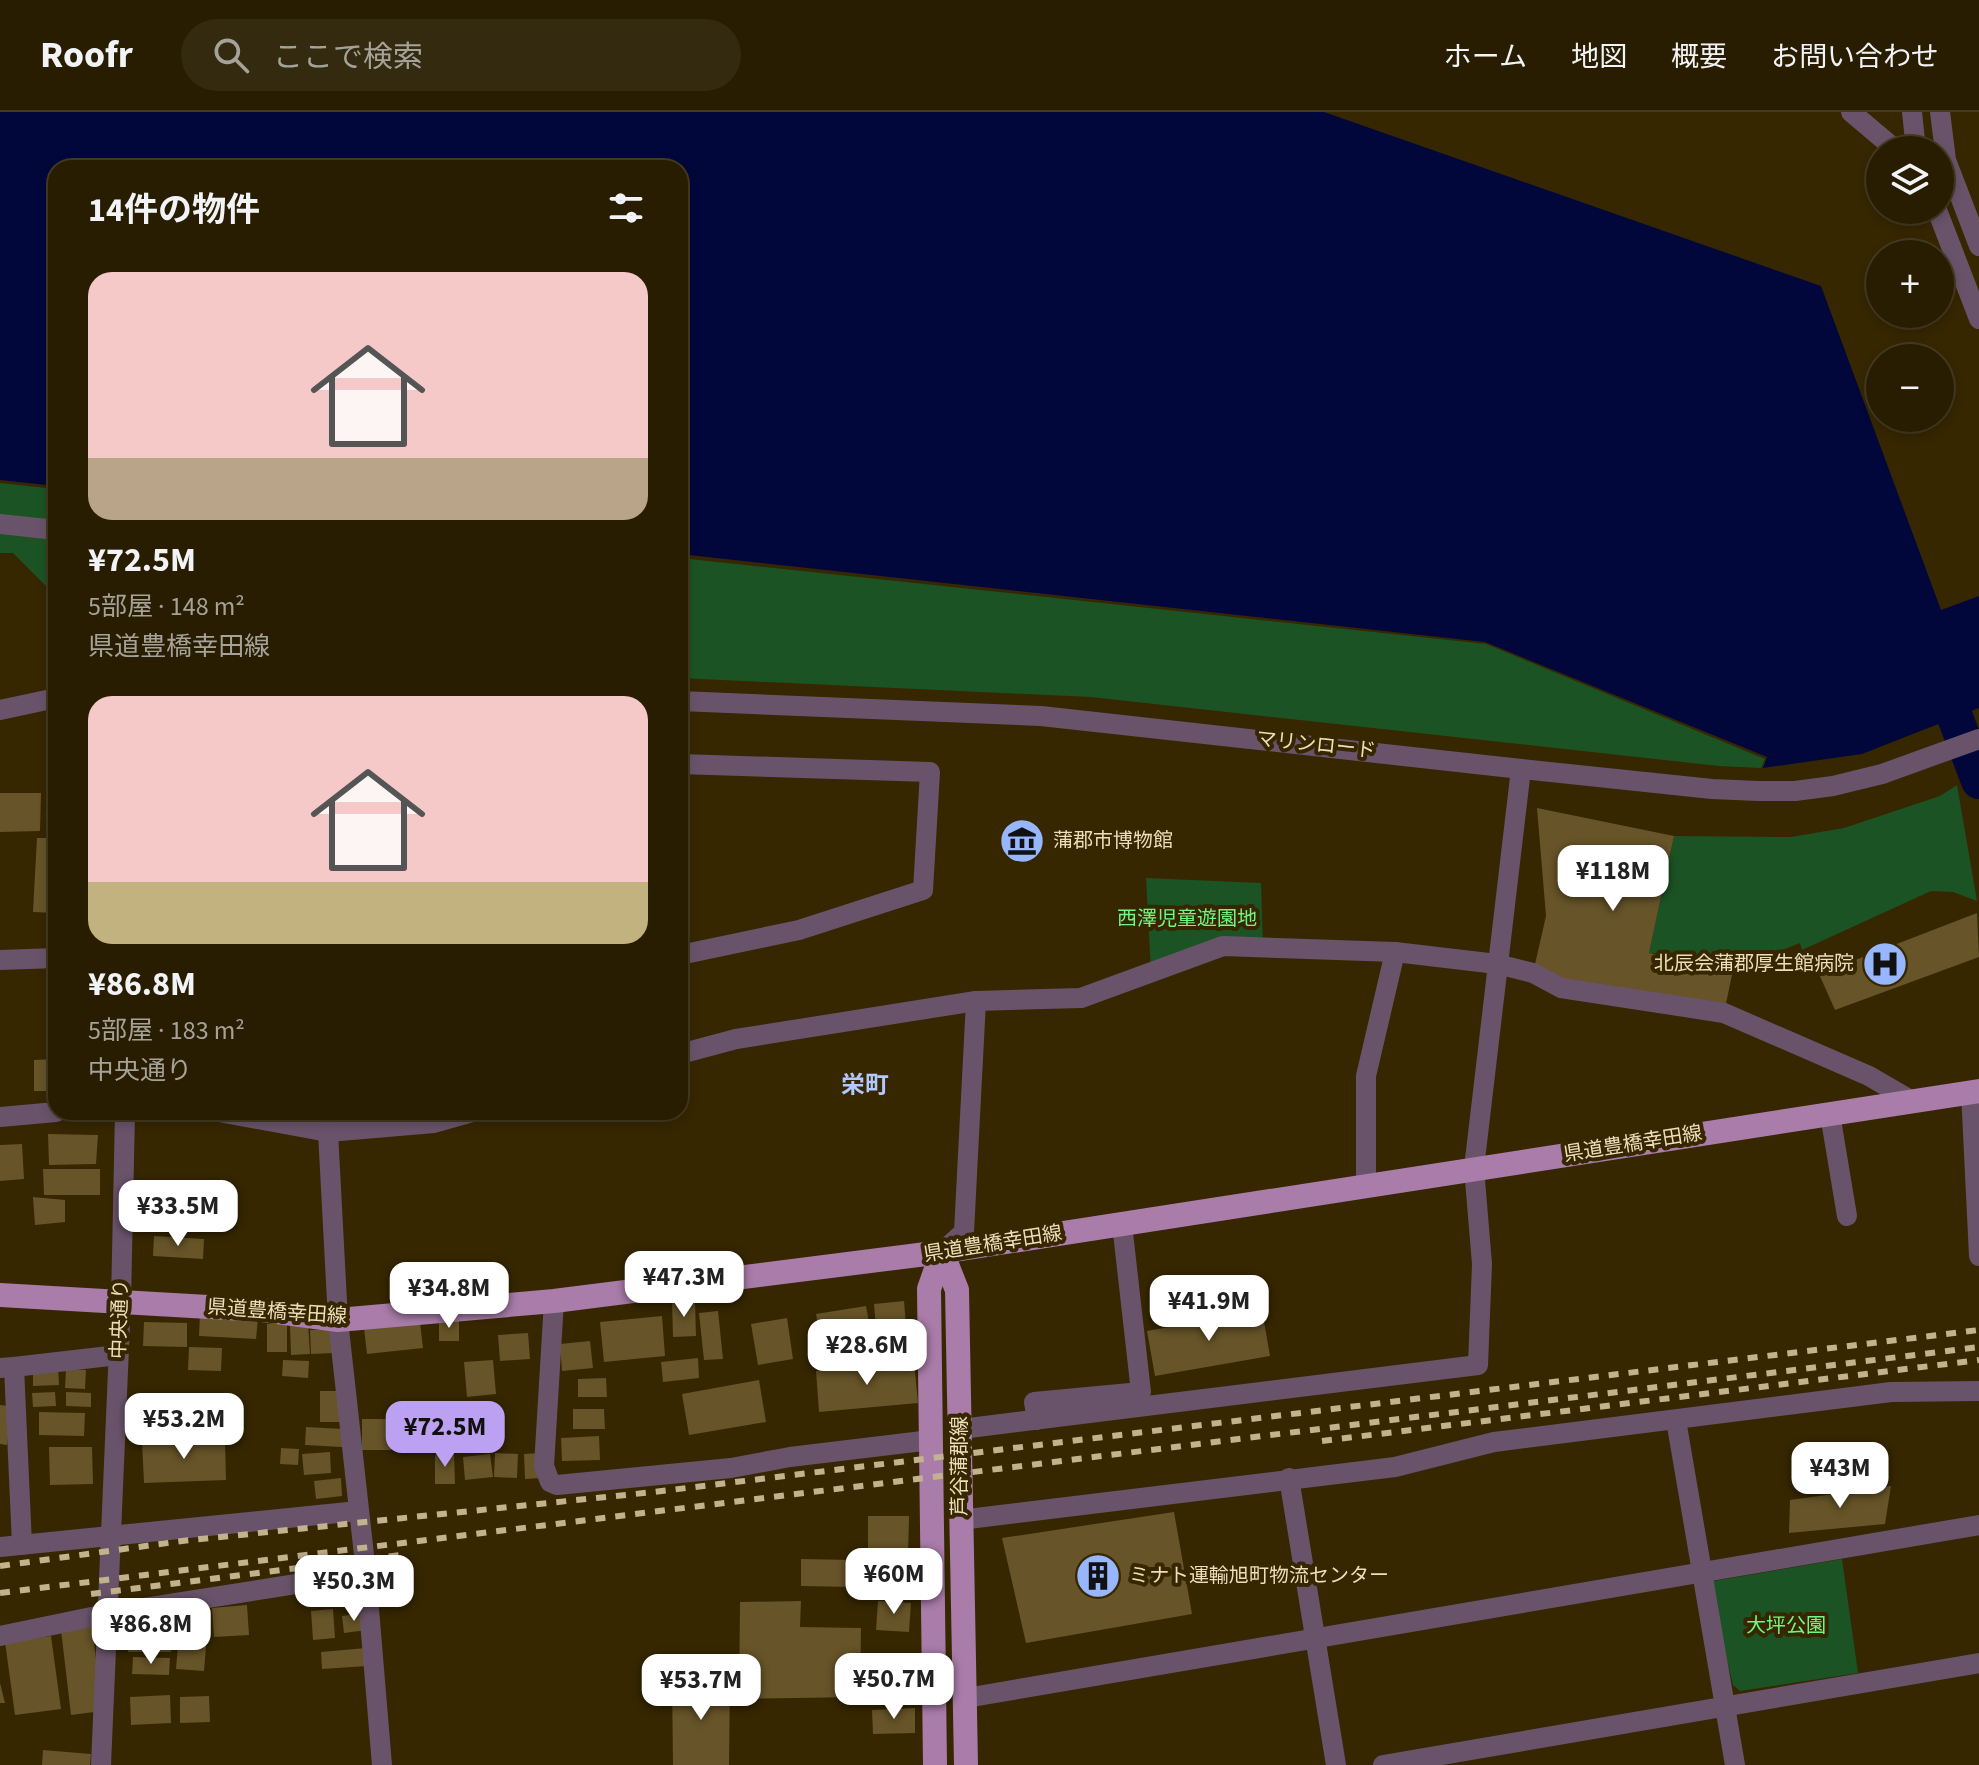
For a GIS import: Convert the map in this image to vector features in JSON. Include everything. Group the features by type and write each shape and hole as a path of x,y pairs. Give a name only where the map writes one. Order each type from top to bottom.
{"main road":[{"name":"県道豊橋幸田線","path":"0,1295 262,1310 338,1320 554,1301 942,1252 1975,1091"},
{"name":"芦谷蒲郡線","path":"942,1252 957,1290 966,1765"},
{"name":"芦谷蒲郡線","path":"935,1765 929,1289 942,1252"}],"street":[{"path":"1851,112 1879,136"},
{"path":"1912,112 1915,136"},
{"path":"1940,112 1946,160 1979,246"},
{"path":"1941,224 1979,319"},
{"path":"0,524 48,529"},
{"path":"0,710 48,700"},
{"name":"マリンロード","path":"688,701 1041,716 1712,789 1795,791 1833,786 1882,774 1979,739"},
{"path":"688,764 930,772 923,890 799,930 688,953"},
{"path":"961,1429 1478,1365 1482,1264 1474,1168 1521,769"},
{"path":"688,1052 736,1039 976,1001 1081,998 1223,946 1395,952 1497,964 1533,973 1561,988 1724,1013 1869,1076 1912,1101"},
{"path":"1366,1185 1366,1076 1395,952"},
{"path":"0,960 48,958"},
{"path":"942,1252 964,1232 976,1001"},
{"path":"1975,1091 1979,1256"},
{"path":"0,1117 48,1113"},
{"path":"1830,1114 1847,1216"},
{"name":"中央通り","path":"101,1765 121,1301 125,1120"},
{"path":"263,1120 328,1132 445,1120"},
{"path":"328,1132 338,1320 366,1573 382,1765"},
{"path":"1037,1420 1034,1402 1141,1392 1122,1224"},
{"path":"554,1301 544,1466 550,1482 557,1485 731,1468 790,1457 931,1440"},
{"path":"22,1545 7,1368 118,1355"},
{"path":"960,1520 1395,1467 1494,1442 1891,1392 1979,1391"},
{"path":"1676,1420 1735,1765"},
{"path":"1289,1478 1336,1765"},
{"path":"0,1547 358,1511"},
{"path":"966,1698 1979,1525"},
{"path":"0,1636 106,1614 366,1573"},
{"path":"1383,1765 1979,1663"}],"green space":[{"path":"0,483 48,488 48,586 13,553 0,553"},
{"path":"688,559 1486,644 1765,759 1761,768 1719,766 1091,697 688,678"},
{"path":"1957,785 1977,901 1953,892 1931,891 1802,950 1800,943 1733,970 1671,953 1649,953 1674,836 1791,837 1844,828 1940,796"},
{"name":"西澤児童遊園地","path":"1146,878 1261,883 1263,948 1223,946 1151,972"},
{"name":"大坪公園","path":"1842,1559 1858,1673 1740,1691 1733,1685 1708,1582"}],"shaded area":[{"path":"0,112 1324,112 1821,286 1866,408 1866,432 1875,432 1941,610 1979,596 1979,708 1862,754 1763,768 1767,757 1485,642 688,555 688,160 48,160 48,485 0,480"}],"building":[{"path":"0,793 41,793 40,831 0,832"},
{"path":"1537,808 1674,836 1649,953 1733,970 1724,1013 1533,973 1546,916"},
{"path":"37,838 48,838 48,913 33,912"},
{"path":"1977,913 1979,957 1835,1010 1819,974"},
{"path":"48,1059 48,1091 34,1091 34,1060"},
{"path":"48,1134 98,1135 96,1164 49,1165"},
{"path":"22,1144 24,1179 0,1181 0,1145"},
{"path":"43,1169 100,1169 100,1195 44,1195"},
{"path":"33,1197 65,1200 65,1222 35,1225"},
{"path":"154,1236 204,1239 203,1259 153,1256"},
{"path":"695,1301 696,1336 673,1337 672,1302"},
{"path":"904,1301 908,1349 878,1352 874,1304"},
{"path":"866,1306 873,1343 822,1352 816,1314"},
{"path":"1262,1310 1270,1356 1155,1376 1147,1331"},
{"path":"718,1311 723,1359 704,1360 699,1313"},
{"path":"200,1314 258,1318 256,1339 199,1336"},
{"path":"662,1316 665,1356 604,1362 600,1322"},
{"path":"787,1318 793,1359 758,1365 751,1324"},
{"path":"439,1319 459,1319 459,1341 439,1341"},
{"path":"144,1322 187,1323 187,1347 143,1346"},
{"path":"420,1322 423,1348 367,1354 364,1328"},
{"path":"267,1324 287,1324 287,1352 267,1352"},
{"path":"308,1324 310,1354 291,1355 290,1325"},
{"path":"334,1329 334,1353 311,1354 310,1330"},
{"path":"528,1333 530,1359 500,1361 498,1335"},
{"path":"590,1341 593,1368 562,1371 560,1344"},
{"path":"189,1347 222,1348 221,1371 188,1370"},
{"path":"698,1358 699,1378 663,1382 661,1362"},
{"path":"283,1360 309,1361 308,1378 282,1376"},
{"path":"493,1360 496,1394 467,1397 464,1362"},
{"path":"914,1362 918,1403 819,1412 816,1371"},
{"path":"58,1367 59,1385 33,1386 33,1368"},
{"path":"66,1369 86,1370 85,1389 65,1388"},
{"path":"606,1378 607,1397 578,1397 578,1379"},
{"path":"759,1380 766,1422 689,1435 682,1394"},
{"path":"320,1391 342,1391 342,1422 320,1422"},
{"path":"55,1392 56,1406 33,1407 32,1393"},
{"path":"66,1392 91,1393 91,1407 66,1406"},
{"path":"0,1405 10,1406 7,1445 0,1444"},
{"path":"476,1405 479,1424 455,1428 452,1408"},
{"path":"573,1409 604,1409 605,1429 573,1429"},
{"path":"440,1410 443,1439 400,1444 397,1414"},
{"path":"39,1412 85,1413 84,1436 39,1435"},
{"path":"362,1419 391,1419 391,1450 362,1450"},
{"path":"306,1427 343,1429 342,1447 305,1445"},
{"path":"599,1436 600,1460 562,1461 561,1438"},
{"path":"225,1439 226,1480 144,1483 142,1442"},
{"path":"49,1447 92,1447 93,1484 50,1485"},
{"path":"281,1448 299,1449 298,1465 280,1464"},
{"path":"330,1452 331,1473 304,1475 302,1454"},
{"path":"495,1453 518,1454 517,1478 494,1477"},
{"path":"541,1453 541,1478 525,1479 524,1454"},
{"path":"454,1454 455,1484 435,1484 435,1455"},
{"path":"490,1454 493,1477 465,1480 463,1457"},
{"path":"341,1478 342,1496 316,1499 314,1481"},
{"path":"1891,1486 1885,1524 1789,1533 1790,1500"},
{"name":"ミナト運輸旭町物流センター","path":"1174,1512 1192,1614 1026,1643 1002,1538"},
{"path":"868,1516 909,1516 908,1555 868,1555"},
{"path":"801,1559 853,1560 853,1587 801,1586"},
{"path":"863,1564 910,1567 908,1594 861,1591"},
{"path":"801,1601 800,1627 861,1628 860,1697 739,1699 740,1602"},
{"path":"878,1601 911,1603 909,1632 876,1630"},
{"path":"247,1605 249,1635 214,1637 212,1608"},
{"path":"333,1609 335,1638 313,1640 311,1611"},
{"path":"179,1611 181,1627 151,1630 150,1614"},
{"path":"364,1613 367,1630 344,1633 342,1616"},
{"path":"92,1626 102,1711 71,1715 61,1630"},
{"path":"179,1633 207,1635 204,1671 176,1669"},
{"path":"51,1636 61,1709 15,1715 5,1642"},
{"path":"129,1637 172,1637 171,1652 128,1652"},
{"path":"366,1648 367,1666 322,1669 321,1652"},
{"path":"133,1657 170,1658 169,1675 132,1674"},
{"path":"866,1676 891,1676 891,1698 866,1698"},
{"path":"730,1679 729,1765 673,1765 672,1680"},
{"path":"0,1683 5,1703 0,1703"},
{"path":"170,1695 171,1723 131,1725 130,1697"},
{"path":"209,1696 210,1722 180,1723 180,1697"},
{"path":"915,1708 915,1733 873,1734 872,1710"},
{"path":"43,1750 91,1754 90,1765 42,1765"}],"waterway":[{"path":"1955,717 1979,781"}],"railway":[{"path":"0,1566 182,1541 654,1492 1979,1330"},
{"path":"0,1593 1979,1347"},
{"path":"1322,1441 1979,1360"},
{"path":"91,1594 401,1555"}],"place":[{"name":"蒲郡市博物館","path":"1022,841"},
{"name":"北辰会蒲郡厚生館病院","path":"1885,964"},
{"name":"ミナト運輸旭町物流センター","path":"1098,1576"}],"district":[{"name":"栄町","path":"865,1085"}]}
